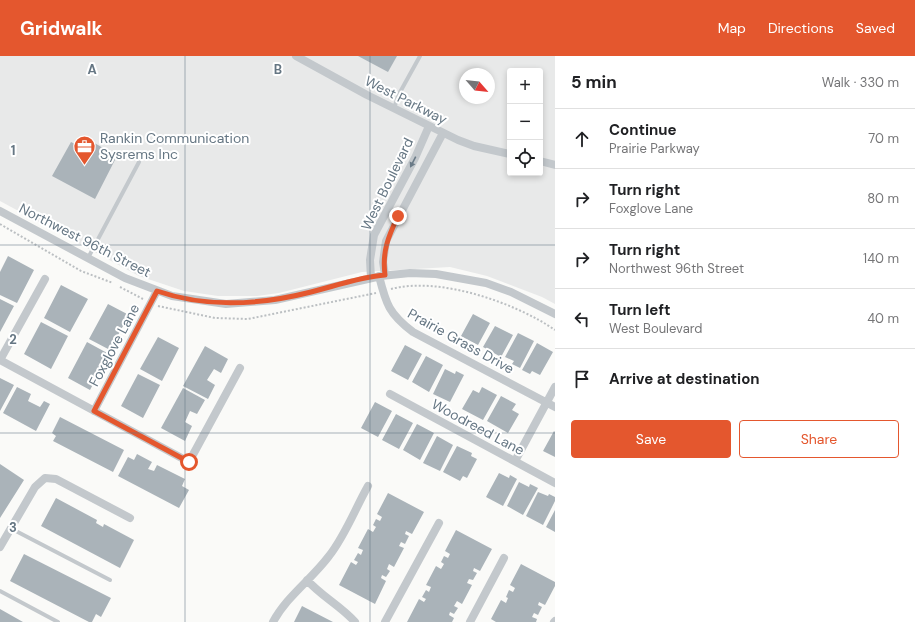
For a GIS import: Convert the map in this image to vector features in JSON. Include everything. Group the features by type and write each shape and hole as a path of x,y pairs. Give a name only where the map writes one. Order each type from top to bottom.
{"street":[{"name":"West Parkway","path":"296,56 443,133 474,146 507,153"},
{"name":"West Boulevard","path":"378,276 370,260 374,235 415,158 429,126"},
{"name":"West Boulevard","path":"378,276 383,262 386,241 443,133"},
{"path":"543,162 555,165"},
{"name":"Northwest 96th Street","path":"0,211 125,278 172,296 226,304 275,300 378,276 429,274 462,277 511,292 555,314"},
{"name":"Prairie Grass Drive","path":"378,276 389,309 397,320 412,332 555,407"},
{"path":"44,279 0,360 189,462 240,368"},
{"name":"Foxglove Lane","path":"94,411 157,291"},
{"path":"515,461 555,387"},
{"name":"Woodreed Lane","path":"390,394 555,483"},
{"path":"0,547 39,482 45,478 52,478 130,518"},
{"path":"273,622 283,605 330,555 368,486"},
{"path":"385,622 439,523"},
{"path":"470,622 504,558"},
{"path":"307,580 316,591 347,613 355,622"}],"lane":[{"path":"394,108 399,94 420,56"},
{"path":"88,258 139,162"},
{"path":"12,529 110,580"},
{"path":"0,591 58,622"}],"shaded area":[{"path":"0,56 555,56 555,304 542,297 487,276 450,267 362,272 279,293 257,296 218,296 184,291 139,276 0,201"}],"building":[{"path":"358,56 397,56 388,72"},
{"name":"Rankin Communication Sysrems Inc","path":"84,137 117,156 95,199 52,176 71,142 79,146"},
{"path":"8,256 34,270 17,303 0,295 0,272"},
{"path":"61,285 88,299 70,332 44,318"},
{"path":"0,299 14,306 0,332"},
{"path":"108,304 129,315 110,350 89,339"},
{"path":"473,314 490,323 478,345 461,336"},
{"path":"41,322 68,336 51,369 24,354"},
{"path":"495,326 513,335 501,357 483,347"},
{"path":"518,333 534,341 520,368 512,364 514,361 505,357"},
{"path":"158,337 179,348 162,381 140,369"},
{"path":"87,342 109,354 90,390 68,378"},
{"path":"537,343 553,352 540,375 532,371 530,374 522,370"},
{"path":"405,345 422,354 408,380 391,371"},
{"path":"205,346 228,359 221,373 214,369 207,380 215,385 208,399 183,386"},
{"path":"426,356 443,365 429,392 412,382"},
{"path":"445,369 455,374 456,371 464,375 450,402 433,394"},
{"path":"138,374 160,385 143,418 121,406"},
{"path":"0,378 14,385 0,411"},
{"path":"17,387 31,394 28,401 40,407 44,401 50,404 36,431 3,413"},
{"path":"482,387 497,395 483,420 462,409 473,390 479,393"},
{"path":"183,388 205,400 197,414 190,411 185,422 192,426 185,441 161,428"},
{"path":"501,396 516,404 512,410 519,414 508,433 487,421"},
{"path":"375,402 392,411 378,437 361,428"},
{"path":"396,414 413,423 399,449 382,440"},
{"path":"60,417 124,450 113,472 53,441 56,436 52,433"},
{"path":"417,424 434,433 420,460 403,450"},
{"path":"554,431 555,432 555,457 543,451"},
{"path":"437,436 453,445 440,471 423,463"},
{"path":"457,446 472,453 471,456 477,459 467,478 463,476 460,481 443,472"},
{"path":"137,454 152,462 148,469 154,471 157,465 185,479 182,486 189,490 179,508 118,476 128,457 134,460"},
{"path":"0,464 24,480 0,518"},
{"path":"499,473 509,478 510,475 517,479 503,506 486,497"},
{"path":"519,482 529,487 530,484 538,488 523,515 507,506"},
{"path":"538,492 555,497 555,501 543,525 526,516"},
{"path":"388,493 424,512 412,534 406,531 405,534 409,536 405,544 401,542 399,546 404,548 394,567 389,564 387,569 390,571 386,577 382,575 381,578 386,581 375,604 339,585 351,562 356,565 358,562 354,560 358,553 361,555 363,550 358,548 368,529 373,532 376,527 373,525 376,519 380,521 382,517 377,514"},
{"path":"56,498 97,520 96,523 103,527 104,524 134,540 120,568 41,526"},
{"path":"555,510 555,532 546,527"},
{"path":"456,530 492,549 480,571 474,568 473,571 477,573 473,580 469,579 467,583 472,585 462,604 457,601 454,606 458,608 454,614 450,612 449,615 454,618 452,622 407,622 419,599 424,602 426,599 422,597 426,590 429,592 431,587 426,585 436,566 441,569 444,564 441,562 444,556 448,558 450,554 445,551"},
{"path":"24,554 111,598 101,617 96,614 92,622 89,622 10,581"},
{"path":"521,564 555,582 555,586 545,605 539,602 538,605 542,607 538,615 534,613 532,617 537,619 536,622 496,622 491,619 501,600 506,603 508,598 506,597 509,590 513,592 515,588 510,585"},
{"path":"302,606 333,622 294,622"},
{"path":"0,609 23,622 0,622"}],"place":[{"name":"Rankin Communication Sysrems Inc","path":"85,166"}],"route":[{"path":"189,462 94,411 157,291 172,296 226,304 275,300 358,280 382,276 385,275 383,262 386,241 398,216"}]}
